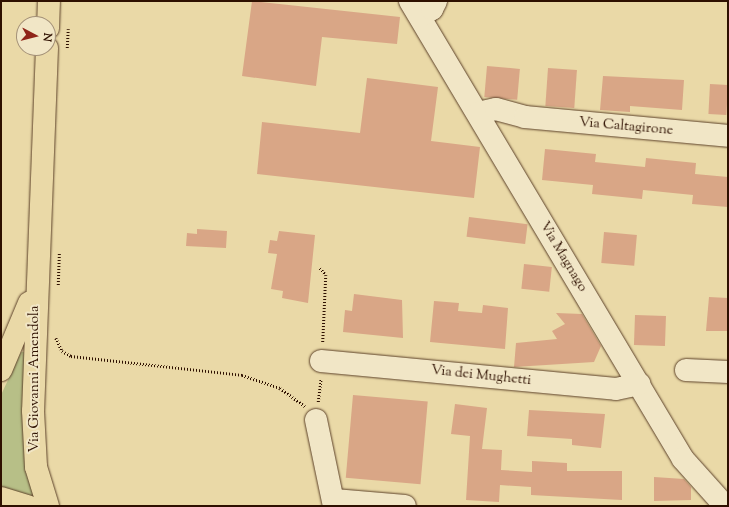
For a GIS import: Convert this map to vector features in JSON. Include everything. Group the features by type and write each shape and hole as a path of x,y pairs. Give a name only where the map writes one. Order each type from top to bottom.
{"main road":[{"path":"48,16 49,1"},
{"name":"Via Giovanni Amendola","path":"47,56 36,275 33,441 39,480 48,506"},
{"name":"Via Giovanni Amendola","path":"1,370 23,323 36,275"},
{"path":"1,498 28,506"}],"street":[{"path":"415,9 432,9 436,1"},
{"name":"Via Magnago","path":"415,9 692,471 725,506"},
{"name":"Via Caltagirone","path":"478,113 496,109 525,117 728,136"},
{"path":"491,136 525,117"},
{"name":"Via dei Mughetti","path":"322,361 616,389 639,384"},
{"path":"686,370 728,372"},
{"path":"316,420 334,503 405,506"}],"path":[{"path":"57,293 61,266 58,246"},
{"path":"55,334 62,351 77,358 232,372 258,379 296,397 316,420"}],"green space":[{"path":"21,352 24,352 24,417 33,496 1,489 1,395"}],"building":[{"path":"252,1 400,17 397,44 322,37 316,86 242,76"},
{"path":"487,66 520,69 517,100 484,97"},
{"path":"548,68 577,70 574,108 545,106"},
{"path":"603,76 684,80 682,110 630,106 630,112 600,110"},
{"path":"367,78 438,87 431,141 480,147 474,198 257,174 262,122 360,133"},
{"path":"710,84 728,85 726,115 708,114"},
{"path":"545,149 596,154 595,162 645,167 646,158 696,163 695,174 728,177 728,207 692,204 693,195 643,190 642,199 592,194 593,185 542,180"},
{"path":"469,217 528,224 525,244 467,237"},
{"path":"197,229 227,231 226,248 186,246 187,233 197,234"},
{"path":"279,231 315,235 308,303 282,298 283,291 271,289 277,254 268,253 270,240 277,241"},
{"path":"604,232 637,235 634,266 601,263"},
{"path":"524,264 552,267 549,292 521,289"},
{"path":"354,294 402,300 403,338 343,332 345,310 352,311"},
{"path":"709,297 728,298 728,331 706,331"},
{"path":"434,301 459,303 458,311 482,313 483,305 508,308 505,349 430,342"},
{"path":"556,313 582,314 601,346 594,362 514,367 516,343 557,339 552,331 565,324"},
{"path":"635,315 666,316 665,346 634,345"},
{"path":"353,395 428,402 420,484 346,478"},
{"path":"455,404 487,408 482,449 502,450 501,470 532,472 532,461 567,463 567,471 622,471 622,500 531,495 531,487 500,485 499,502 466,500 470,436 451,434"},
{"path":"529,410 605,414 601,448 572,445 572,439 527,436"},
{"path":"654,477 684,479 691,487 691,500 654,501"}]}
